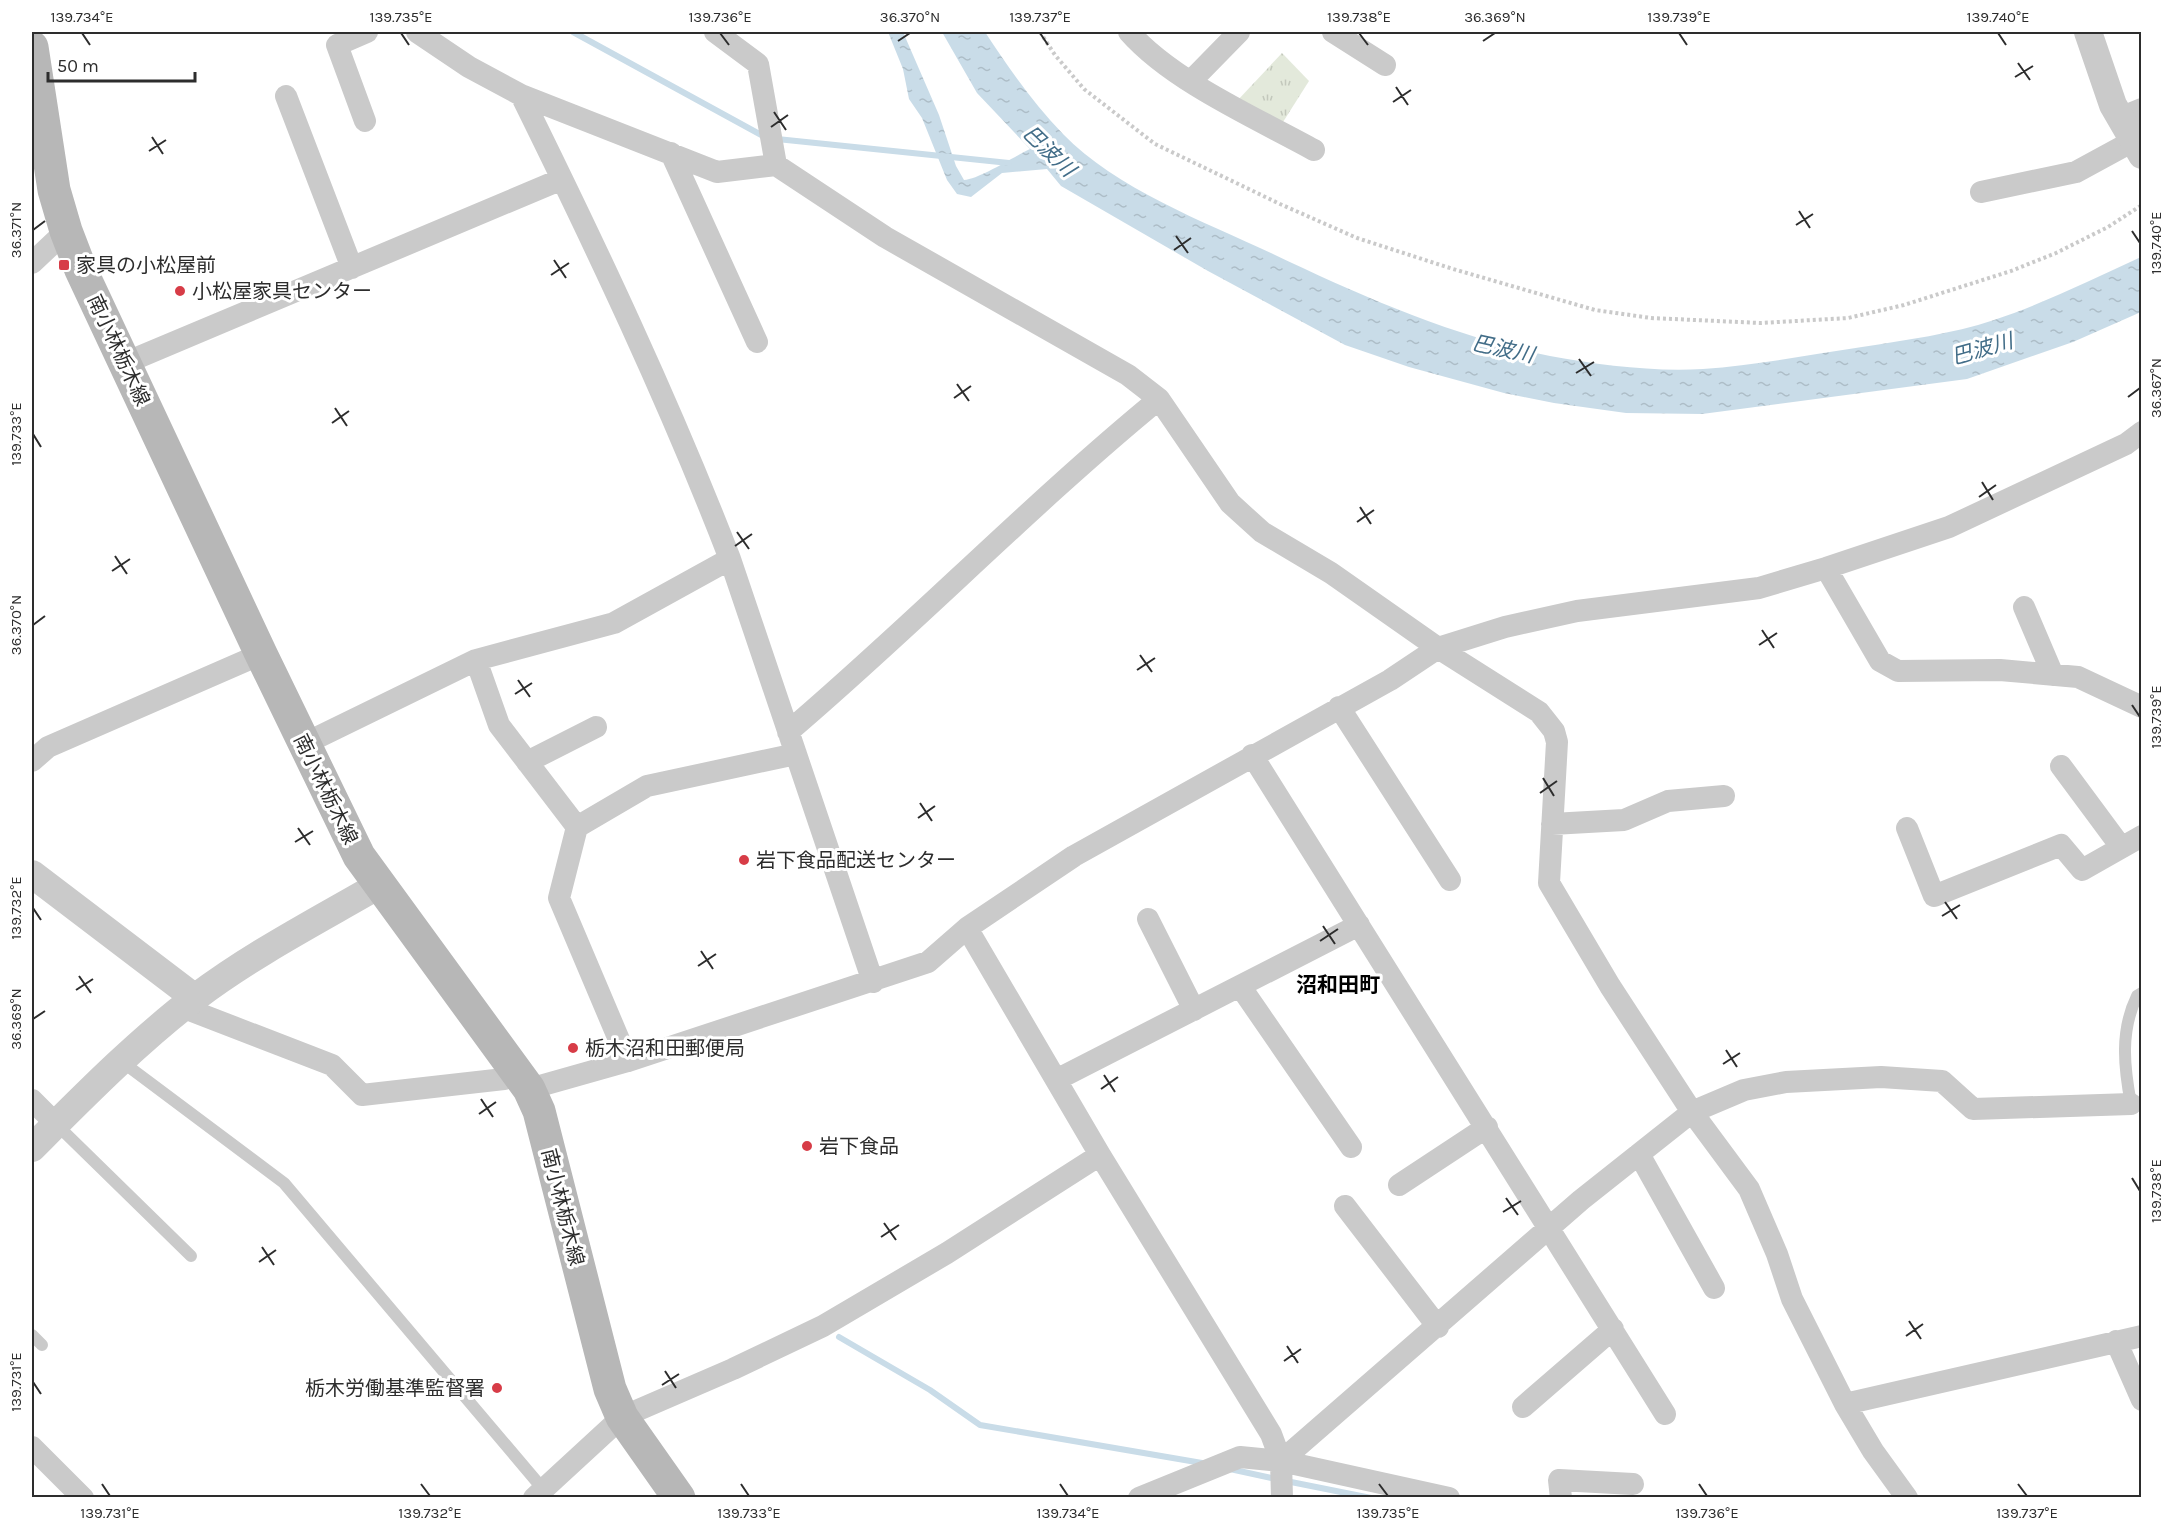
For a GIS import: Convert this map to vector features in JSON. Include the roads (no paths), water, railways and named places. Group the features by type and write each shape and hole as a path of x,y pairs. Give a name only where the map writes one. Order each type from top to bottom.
{"main road":[{"name":"南小林栃木線","path":"32,47 54,190 66,231 125,363 347,833 379,885 522,1079 539,1111 601,1360 622,1417 679,1497"}],"street":[{"path":"365,121 337,45 367,32"},
{"path":"417,32 469,67 521,95 717,172 776,165 885,237 1128,375 1159,399 1230,503 1262,532 1331,573 1438,648 1539,712 1554,731 1557,742 1549,883 1610,986 1692,1112 1749,1189 1777,1254 1792,1299 1845,1404 1873,1451 1907,1497"},
{"path":"715,32 758,64 776,165"},
{"path":"1129,32 1144,48 1191,81 1314,150"},
{"path":"1191,81 1239,32"},
{"path":"1333,32 1385,65"},
{"path":"1981,192 2076,172 2134,131 2095,57 2088,32"},
{"path":"521,95 613,286 705,496 730,559 873,982"},
{"path":"286,96 352,268"},
{"path":"671,153 757,342"},
{"path":"125,363 562,179"},
{"path":"32,263 66,231"},
{"path":"788,732 839,689 1106,443 1159,399"},
{"path":"195,998 192,1011 332,1065 362,1095 522,1079 628,1061 928,962 967,928 1074,856 1390,680 1438,648 1505,627 1577,611 1759,588 1826,568 1949,528 2126,444 2142,432"},
{"path":"304,744 476,660 614,623 730,559"},
{"path":"1826,568 1880,661 1898,671 2000,670 2078,677 2142,707"},
{"path":"2024,607 2053,675"},
{"path":"32,761 48,747 261,654"},
{"path":"476,660 500,725 577,827"},
{"path":"1339,707 1450,880"},
{"path":"527,762 596,727"},
{"path":"628,1061 559,898 577,827 647,786 796,754"},
{"path":"1252,755 1665,1414"},
{"path":"2061,765 2121,847"},
{"path":"1552,824 1624,820 1668,801 1724,796"},
{"path":"1907,828 1934,896 2061,844 2082,870 2142,836"},
{"path":"32,874 195,998"},
{"path":"32,1148 121,1061 195,998 233,971 379,885"},
{"path":"1148,919 1194,1010"},
{"path":"1056,1080 1359,925"},
{"path":"967,928 1100,1155 1270,1434 1281,1461 1281,1497"},
{"path":"1240,986 1351,1147"},
{"path":"1281,1461 1639,1154 1692,1112 1744,1090 1786,1082 1881,1077 1942,1081 1973,1109 2137,1105"},
{"path":"32,1100 56,1124"},
{"path":"1399,1185 1487,1128"},
{"path":"1639,1154 1714,1288"},
{"path":"538,1493 622,1417 733,1369 823,1326 947,1253 1100,1155"},
{"path":"1344,1206 1438,1328"},
{"path":"1523,1407 1613,1329"},
{"path":"1845,1404 2142,1336"},
{"path":"2116,1341 2142,1400"},
{"path":"32,1447 83,1497"},
{"path":"1139,1497 1240,1457 1281,1461 1449,1497"},
{"path":"1561,1497 1559,1480 1634,1484"}],"lane":[{"path":"2137,1105 2123,1063 2128,1018 2137,996 2142,993"},
{"path":"121,1061 284,1183 538,1493"},
{"path":"56,1124 191,1256"},
{"path":"32,1335 42,1345"}],"water":[{"name":"巴波川","path":"888,32 903,32 939,115 956,166 964,180 987,172 1030,149 977,93 942,32 985,32 1021,84 1063,134 1084,154 1162,203 1374,300 1443,326 1514,348 1588,362 1665,370 1703,369 1763,362 1962,329 2032,306 2141,257 2141,312 2073,342 1967,379 1702,414 1626,413 1504,393 1409,367 1345,345 1208,271 1061,186 1047,169 1002,173 971,197 957,194 947,180 922,118 909,99 903,69"}],"waterway":[{"path":"573,32 765,137"},
{"path":"777,139 1009,163"},
{"path":"839,1337 930,1390 980,1425 1202,1463"},
{"path":"1230,1469 1276,1479"},
{"path":"1286,1481 1371,1498"}],"place":[{"name":"家具の小松屋前","path":"64,265"},
{"name":"小松屋家具センター","path":"180,291"},
{"name":"岩下食品配送センター","path":"744,860"},
{"name":"栃木沼和田郵便局","path":"573,1048"},
{"name":"岩下食品","path":"807,1146"},
{"name":"栃木労働基準監督署","path":"497,1388"}],"district":[{"name":"沼和田町","path":"1338,985"}]}
